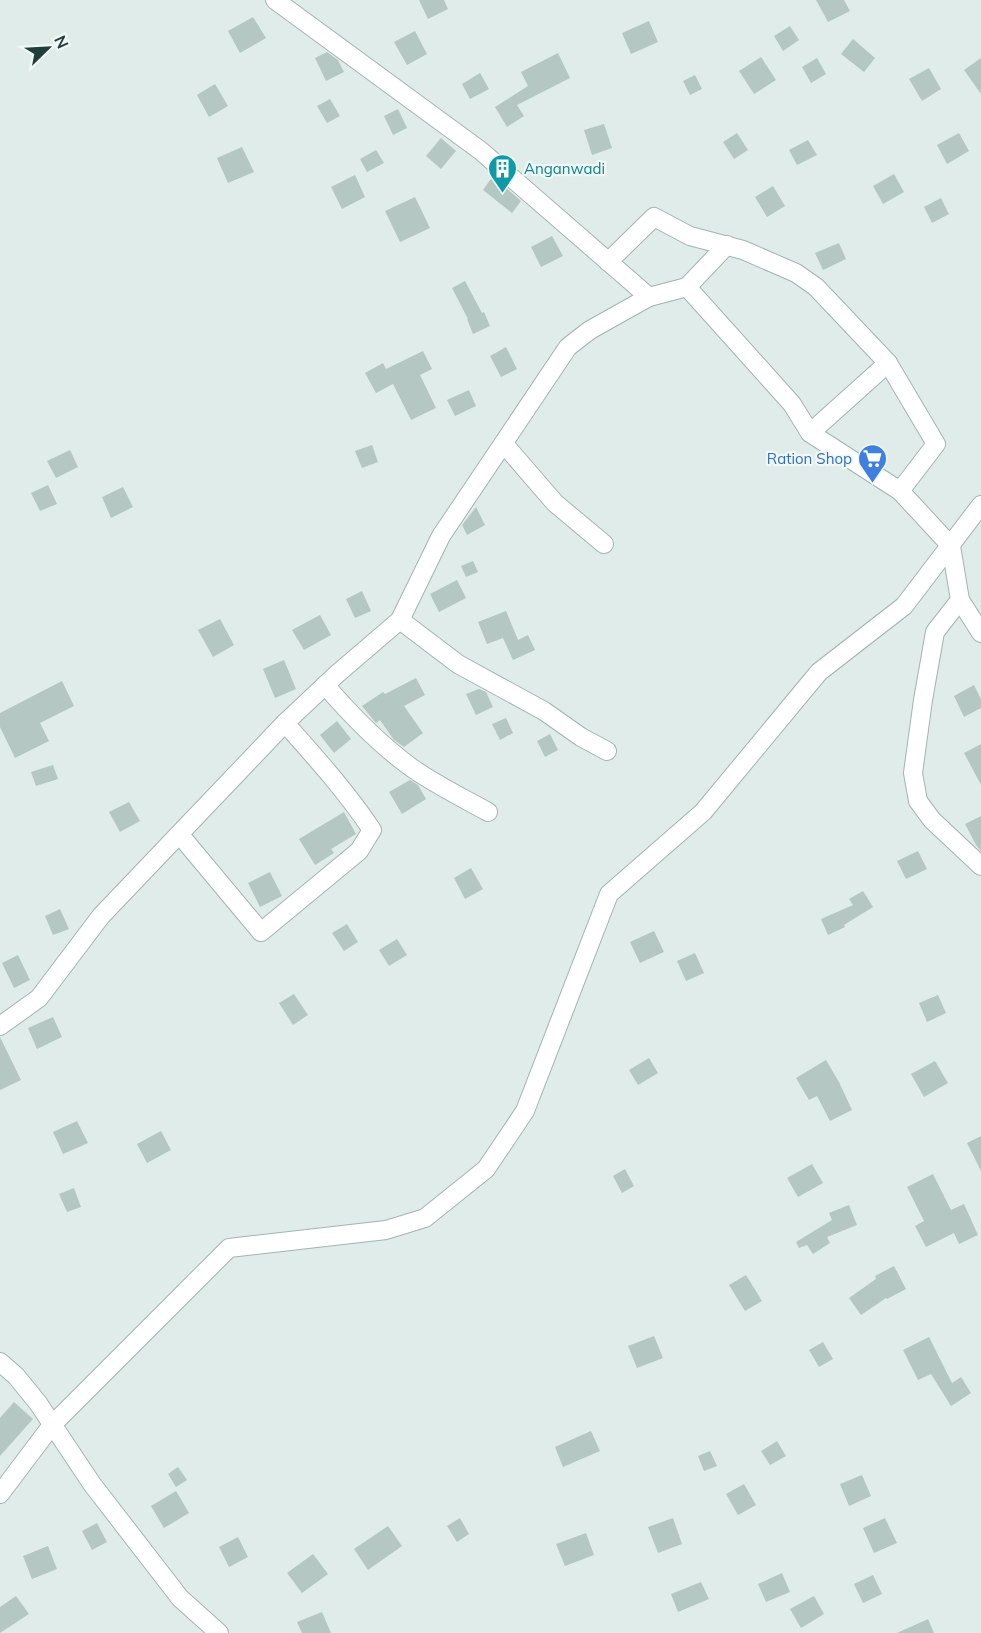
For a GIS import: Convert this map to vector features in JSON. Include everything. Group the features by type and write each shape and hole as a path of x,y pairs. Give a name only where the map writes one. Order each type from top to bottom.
{"street":[{"path":"275,0 481,152 649,297"},
{"path":"608,262 654,217 690,236 727,245 796,273 816,287 888,363 936,444 900,491"},
{"path":"0,1026 39,998 101,915 285,723 400,620 441,536 568,347 590,330 649,297 687,286 727,245"},
{"path":"687,286 792,404 810,433 900,491 951,546 960,600 981,633"},
{"path":"810,433 888,363"},
{"path":"504,444 555,503 604,544"},
{"path":"0,1494 52,1425 229,1248 396,1227 425,1218 486,1169 525,1111 609,894 703,812 819,672 904,606 981,505"},
{"path":"960,600 935,632 913,773 918,801 932,820 981,866"},
{"path":"400,620 458,664 544,711 581,737 607,751"},
{"path":"325,685 351,714 411,767 489,812"},
{"path":"180,835 261,932 359,851 372,830 325,768 285,723"},
{"path":"0,1362 16,1376 92,1484 180,1598 219,1633"}],"building":[{"path":"419,0 444,0 448,9 428,19"},
{"path":"816,0 844,0 850,11 828,22"},
{"path":"253,17 266,38 240,53 228,31"},
{"path":"649,21 658,42 631,54 622,33"},
{"path":"790,26 799,40 783,51 774,36"},
{"path":"415,31 427,54 407,65 394,42"},
{"path":"853,39 875,58 864,72 841,54"},
{"path":"327,52 338,60 344,72 326,81 315,58"},
{"path":"558,53 570,78 517,105 524,116 507,127 495,107 528,86 521,72"},
{"path":"761,57 776,80 754,94 739,71"},
{"path":"817,58 826,74 811,83 802,67"},
{"path":"981,58 981,94 964,70"},
{"path":"929,68 941,89 922,101 909,79"},
{"path":"480,73 489,89 470,99 462,84"},
{"path":"695,75 702,89 690,95 683,81"},
{"path":"215,84 228,106 209,117 197,95"},
{"path":"330,99 340,116 327,123 317,106"},
{"path":"398,109 407,128 393,135 384,116"},
{"path":"604,124 612,148 592,155 584,130"},
{"path":"737,133 748,150 734,159 723,142"},
{"path":"959,133 969,151 947,164 937,145"},
{"path":"441,138 456,151 441,169 426,156"},
{"path":"808,140 817,155 797,165 789,150"},
{"path":"242,147 254,172 228,183 217,158"},
{"path":"376,150 384,163 367,172 360,159"},
{"path":"894,174 904,192 883,204 873,186"},
{"path":"355,175 365,197 342,209 331,187"},
{"name":"Anganwadi","path":"493,176 521,201 512,213 483,190"},
{"path":"773,186 785,206 767,217 755,197"},
{"path":"415,197 430,228 400,242 385,211"},
{"path":"941,198 949,214 932,223 924,207"},
{"path":"552,236 563,256 541,267 531,247"},
{"path":"839,243 846,259 823,270 815,253"},
{"path":"465,281 490,326 473,334 452,288"},
{"path":"506,347 517,369 501,377 490,356"},
{"path":"423,351 432,369 420,375 436,408 411,420 393,384 376,393 365,373 383,363 386,369"},
{"path":"469,390 476,406 455,416 447,400"},
{"path":"372,445 378,462 362,468 355,451"},
{"path":"70,450 78,467 56,478 47,461"},
{"path":"48,485 57,504 40,511 31,493"},
{"path":"123,487 133,507 111,518 102,497"},
{"path":"476,507 485,525 467,535 462,525"},
{"path":"473,561 478,572 466,577 461,566"},
{"path":"457,580 466,598 439,612 430,594"},
{"path":"362,591 371,611 355,618 346,599"},
{"path":"506,611 518,640 528,635 535,650 513,660 503,638 487,644 478,622"},
{"path":"320,615 331,635 304,650 292,630"},
{"path":"220,619 234,645 213,657 198,630"},
{"path":"284,660 296,689 275,698 263,669"},
{"path":"416,678 425,695 404,706 423,733 404,747 394,740 380,720 376,723 362,706 383,692 385,694"},
{"path":"62,681 74,706 40,723 49,741 15,758 0,727 0,713"},
{"path":"974,685 981,699 981,708 964,717 954,696"},
{"path":"479,689 486,692 493,707 476,715 466,694"},
{"path":"506,718 513,733 500,740 492,724"},
{"path":"337,721 351,739 334,753 320,735"},
{"path":"550,734 558,750 545,757 537,741"},
{"path":"981,744 981,785 964,753"},
{"path":"53,765 58,779 36,786 31,772"},
{"path":"410,780 418,785 426,799 402,814 389,792"},
{"path":"129,802 140,821 120,832 109,812"},
{"path":"344,812 356,834 331,849 334,853 315,865 299,839"},
{"path":"981,816 981,851 965,824"},
{"path":"918,851 927,869 906,879 897,861"},
{"path":"471,868 483,889 465,899 454,878"},
{"path":"270,872 282,896 260,907 248,883"},
{"path":"863,891 873,907 844,925 845,927 828,935 821,919 853,905 849,899"},
{"path":"60,909 69,929 53,935 45,916"},
{"path":"347,924 358,942 344,951 332,933"},
{"path":"654,931 664,952 640,963 630,942"},
{"path":"397,939 407,955 389,966 379,950"},
{"path":"695,953 704,973 686,981 677,961"},
{"path":"18,955 30,980 14,988 2,963"},
{"path":"294,994 308,1015 293,1025 279,1003"},
{"path":"938,995 946,1013 927,1022 919,1003"},
{"path":"53,1017 62,1037 37,1049 28,1028"},
{"path":"0,1037 21,1080 0,1090"},
{"path":"649,1058 658,1073 638,1085 629,1070"},
{"path":"826,1060 852,1110 830,1121 817,1096 809,1100 796,1078"},
{"path":"935,1061 948,1083 924,1097 911,1074"},
{"path":"77,1121 88,1143 63,1154 53,1132"},
{"path":"161,1131 171,1150 147,1163 137,1144"},
{"path":"981,1136 981,1171 967,1143"},
{"path":"812,1164 823,1183 798,1197 787,1178"},
{"path":"625,1169 634,1186 622,1193 613,1176"},
{"path":"933,1174 951,1210 964,1204 978,1235 959,1244 954,1233 926,1247 915,1226 924,1221 907,1187"},
{"path":"74,1188 81,1207 67,1212 59,1194"},
{"path":"849,1205 857,1225 827,1237 830,1243 813,1254 807,1245 799,1248 796,1242 832,1220 829,1213"},
{"path":"894,1266 906,1289 886,1298 861,1315 849,1298 876,1279 875,1276"},
{"path":"746,1275 762,1301 745,1311 729,1285"},
{"path":"654,1336 663,1358 637,1368 628,1346"},
{"path":"929,1337 952,1383 961,1377 971,1393 951,1406 931,1374 918,1380 903,1350"},
{"path":"823,1342 833,1359 819,1367 809,1350"},
{"path":"14,1402 33,1419 0,1456 0,1418"},
{"path":"591,1431 600,1451 563,1467 555,1447"},
{"path":"777,1441 786,1456 770,1465 761,1451"},
{"path":"710,1451 717,1466 704,1471 698,1456"},
{"path":"178,1467 187,1480 176,1487 168,1474"},
{"path":"862,1475 871,1496 849,1506 840,1484"},
{"path":"744,1484 756,1505 738,1515 726,1494"},
{"path":"176,1491 189,1513 164,1528 151,1506"},
{"path":"460,1518 469,1534 457,1542 447,1526"},
{"path":"673,1518 682,1544 658,1553 648,1527"},
{"path":"885,1518 897,1543 874,1553 863,1528"},
{"path":"97,1523 107,1542 92,1550 82,1531"},
{"path":"388,1526 402,1546 368,1570 354,1549"},
{"path":"586,1533 594,1555 565,1566 556,1544"},
{"path":"238,1537 248,1557 229,1567 219,1547"},
{"path":"48,1546 57,1569 32,1579 23,1556"},
{"path":"313,1554 328,1574 302,1593 287,1573"},
{"path":"782,1573 790,1592 766,1602 758,1584"},
{"path":"873,1575 882,1594 863,1603 854,1584"},
{"path":"701,1582 709,1599 678,1612 671,1594"},
{"path":"16,1596 29,1614 0,1633 0,1607"},
{"path":"814,1596 824,1614 801,1628 790,1609"},
{"path":"322,1612 331,1633 302,1633 297,1622"},
{"path":"928,1619 934,1633 897,1633"}],"place":[{"name":"Anganwadi","path":"503,194"},
{"name":"Ration Shop","path":"873,484"}]}
